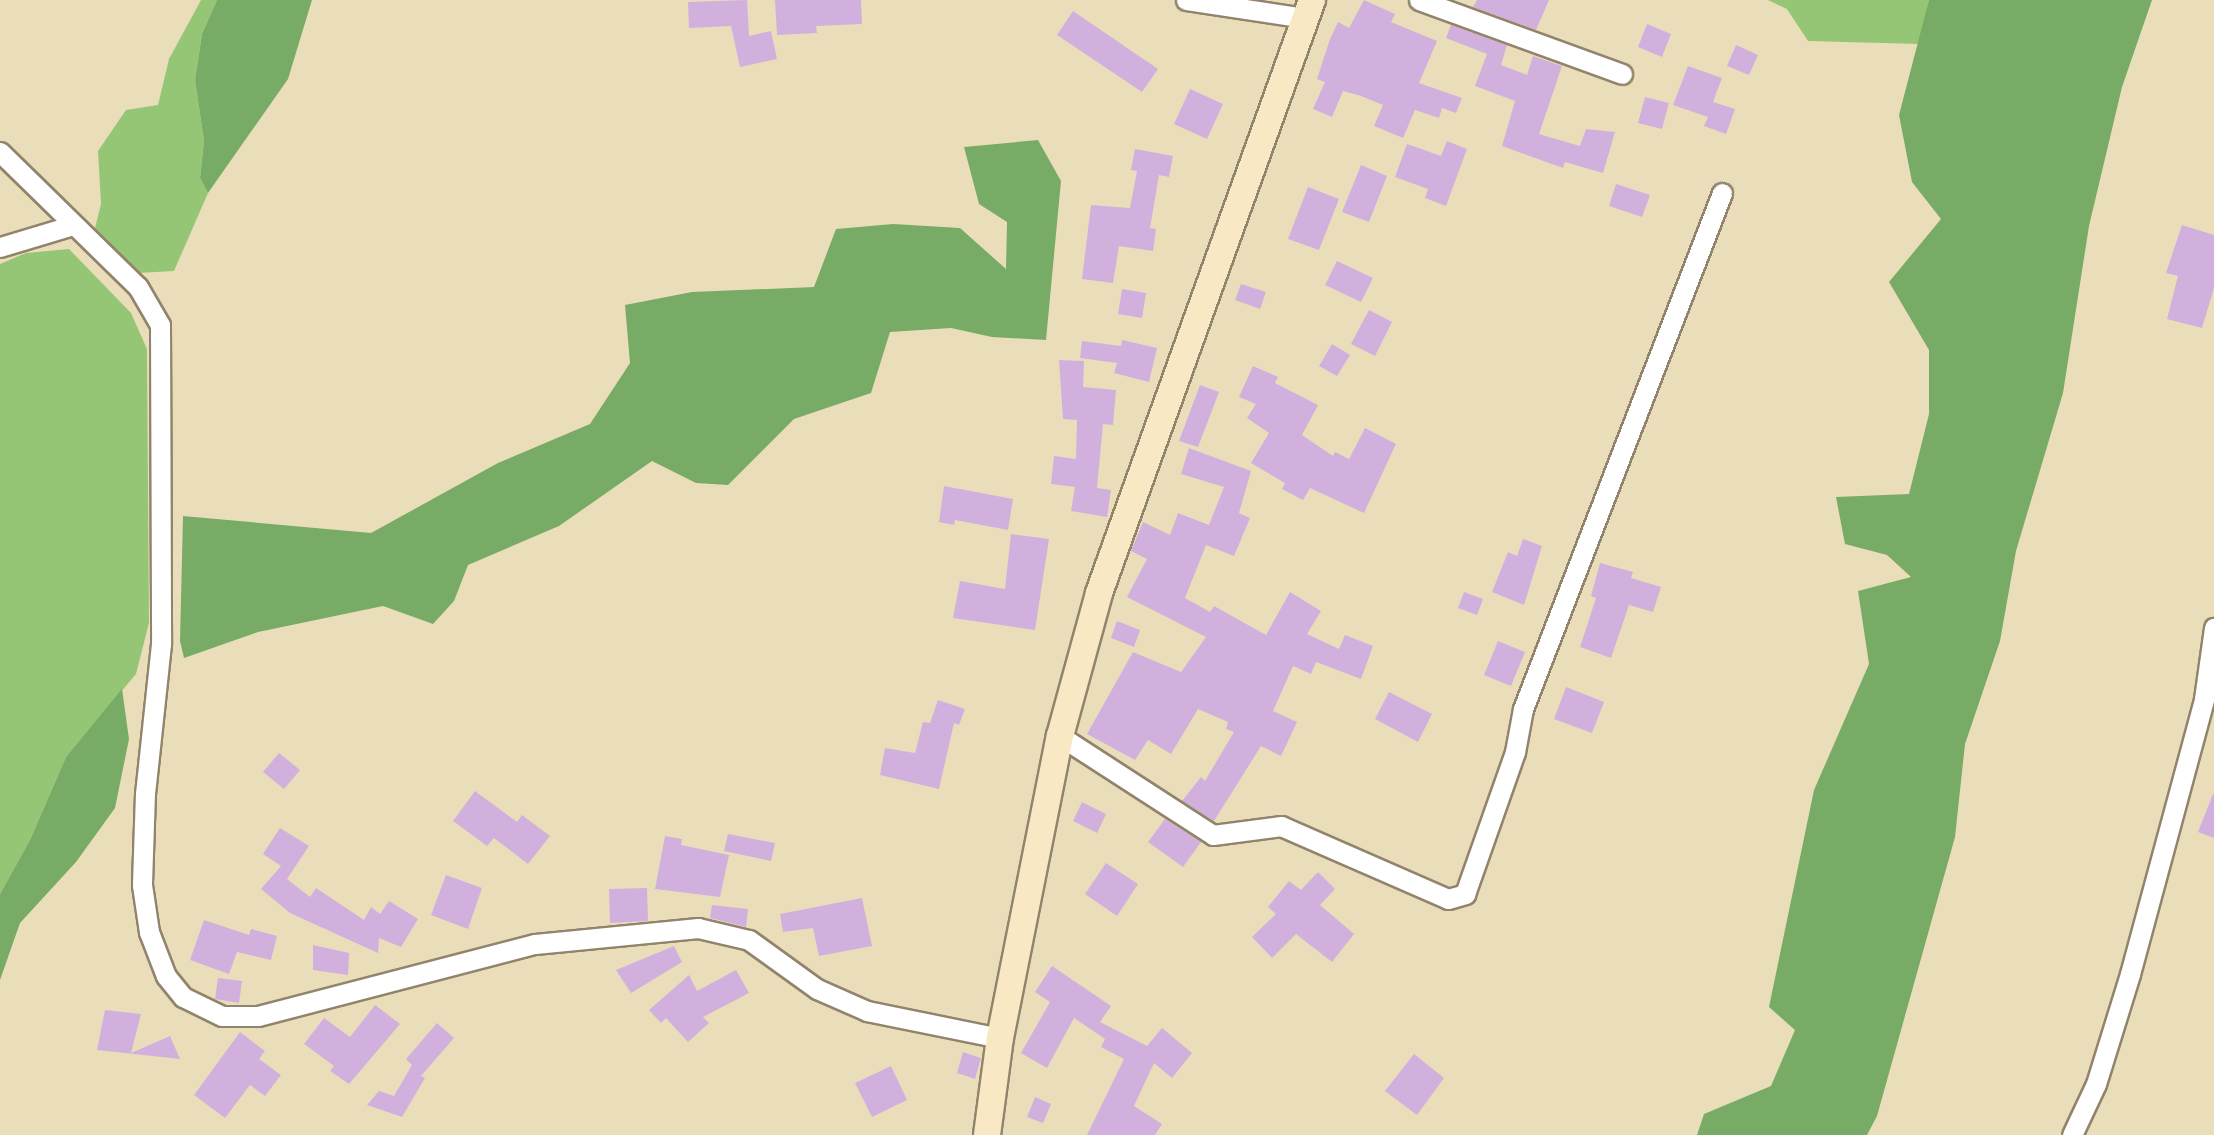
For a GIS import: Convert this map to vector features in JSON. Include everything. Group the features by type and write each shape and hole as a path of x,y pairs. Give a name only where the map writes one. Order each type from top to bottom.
{"street":[{"path":"987,1135 1000,1038 1060,736 1100,593 1277,108 1308,9 1186,0"},
{"path":"1419,0 1622,74"},
{"path":"0,152 70,226 138,287 160,325 161,644 145,793 142,885 149,932 166,976 183,998 214,1014 258,1016 534,944 698,928 749,940 817,989 867,1011 1000,1038"},
{"path":"1060,736 1213,835 1280,826 1448,899 1465,894 1515,752 1523,709 1722,193"},
{"path":"0,247 70,226"},
{"path":"2072,1135 2096,1084 2130,974 2204,699 2214,628"}],"green space":[{"path":"201,0 217,0 202,34 195,80 204,141 200,178 208,193 174,271 138,273 95,228 101,204 98,151 126,110 158,105 169,59"},
{"path":"217,0 312,0 288,79 208,193 200,178 204,141 195,80 202,34"},
{"path":"1768,0 1929,0 1920,44 1808,41 1787,9"},
{"path":"1929,0 2152,0 2122,87 2089,226 2063,393 2016,551 2000,641 1965,744 1955,837 1877,1116 1867,1135 1697,1135 1704,1114 1771,1086 1795,1030 1769,1007 1814,790 1869,664 1858,591 1911,577 1887,555 1845,544 1836,497 1909,494 1929,414 1929,350 1889,282 1941,219 1912,182 1899,115"},
{"path":"1038,140 1061,181 1046,340 992,337 951,328 890,332 871,393 794,419 728,485 696,483 652,461 559,526 468,565 454,601 433,624 383,606 258,632 184,658 180,641 183,516 371,533 498,463 590,424 630,363 625,305 692,292 814,287 836,229 893,224 960,228 1006,269 1007,222 979,204 964,147"},
{"path":"69,249 131,313 147,349 149,623 136,674 66,757 30,840 0,894 0,264 26,253"},
{"path":"122,689 129,739 115,808 76,862 20,923 0,980 0,894 30,840 66,757"}],"building":[{"path":"747,0 749,36 771,31 777,59 740,67 731,26 689,28 688,2"},
{"path":"775,0 861,0 862,24 816,26 817,33 777,35"},
{"path":"1364,0 1395,14 1391,22 1437,41 1419,83 1462,98 1456,113 1442,108 1439,118 1415,110 1403,138 1374,126 1383,105 1361,96 1343,91 1332,117 1313,109 1325,82 1317,79 1330,39 1338,22 1349,28"},
{"path":"1477,0 1549,0 1536,30 1473,7"},
{"path":"1073,11 1158,69 1142,92 1057,35"},
{"path":"1647,24 1671,34 1662,57 1638,47"},
{"path":"1451,25 1507,45 1501,65 1527,75 1533,56 1562,66 1539,134 1580,146 1586,129 1615,132 1603,173 1565,162 1563,168 1502,146 1515,101 1475,86 1487,54 1446,38"},
{"path":"1736,45 1758,55 1749,75 1727,66"},
{"path":"1688,66 1722,78 1713,102 1735,109 1726,134 1704,126 1708,117 1673,105"},
{"path":"1190,89 1223,104 1207,139 1174,124"},
{"path":"1645,97 1669,103 1662,129 1638,123"},
{"path":"1447,141 1467,149 1446,206 1425,198 1428,189 1395,177 1407,144 1441,156"},
{"path":"1135,149 1173,156 1169,177 1159,175 1150,228 1156,229 1153,251 1119,246 1113,283 1082,279 1091,205 1130,208 1137,171 1131,170"},
{"path":"1361,165 1387,176 1369,222 1342,212"},
{"path":"1616,184 1650,195 1642,217 1609,206"},
{"path":"1308,187 1339,199 1319,250 1288,239"},
{"path":"2182,225 2214,235 2214,288 2202,328 2167,319 2178,276 2166,273"},
{"path":"1337,261 1373,278 1361,302 1325,285"},
{"path":"1241,284 1266,292 1260,309 1235,300"},
{"path":"1122,289 1146,293 1142,318 1118,314"},
{"path":"1369,310 1392,322 1375,356 1351,344"},
{"path":"1122,340 1157,348 1149,382 1114,373 1117,363 1080,358 1082,341 1121,346"},
{"path":"1332,344 1350,355 1337,376 1319,366"},
{"path":"1059,360 1084,361 1083,387 1116,390 1113,425 1103,424 1097,488 1111,490 1107,517 1071,511 1075,487 1051,484 1054,456 1076,459 1077,420 1063,419"},
{"path":"1253,366 1278,377 1275,383 1318,405 1302,435 1333,456 1335,452 1349,459 1365,428 1396,444 1364,513 1310,488 1303,500 1282,489 1285,483 1251,463 1269,433 1247,418 1256,404 1239,397"},
{"path":"1200,385 1219,392 1198,447 1179,441"},
{"path":"1189,448 1251,471 1239,513 1250,518 1234,556 1206,545 1185,598 1210,612 1214,606 1266,635 1290,592 1321,611 1307,634 1339,649 1345,635 1373,646 1361,679 1316,662 1311,674 1293,666 1273,711 1297,722 1281,756 1261,746 1214,821 1182,801 1201,777 1205,781 1234,732 1226,729 1228,722 1198,709 1171,754 1148,740 1135,760 1087,734 1133,652 1181,672 1206,637 1127,597 1147,559 1131,551 1143,522 1170,535 1178,513 1209,525 1224,487 1181,474"},
{"path":"944,486 1013,499 1008,530 955,520 954,525 939,522"},
{"path":"1011,534 1049,539 1035,630 953,618 960,581 1005,589"},
{"path":"1523,539 1542,546 1524,605 1492,592 1508,552 1517,556"},
{"path":"1600,563 1633,572 1631,578 1661,587 1653,612 1629,605 1611,658 1580,647 1596,598 1591,596"},
{"path":"1464,592 1483,599 1477,615 1458,608"},
{"path":"1117,621 1140,630 1134,647 1111,638"},
{"path":"1498,641 1525,652 1511,686 1484,675"},
{"path":"1566,687 1604,702 1592,733 1554,719"},
{"path":"1389,692 1432,714 1418,742 1375,719"},
{"path":"938,700 965,709 959,725 954,723 939,789 880,775 885,748 915,753 923,722 930,723"},
{"path":"279,753 300,770 284,789 263,772"},
{"path":"475,791 517,822 522,815 550,836 528,864 494,838 487,846 453,821"},
{"path":"2214,794 2214,838 2198,832"},
{"path":"1082,802 1106,814 1097,833 1073,821"},
{"path":"1165,819 1201,842 1183,867 1148,842"},
{"path":"280,828 309,846 287,879 310,897 316,888 364,920 371,907 380,914 389,901 418,919 401,947 379,938 378,953 290,913 261,889 281,866 263,854"},
{"path":"728,834 775,843 771,861 724,851"},
{"path":"665,836 682,839 681,845 729,855 720,897 655,889"},
{"path":"1106,863 1138,884 1117,916 1085,894"},
{"path":"1318,872 1335,889 1320,905 1354,934 1332,962 1296,934 1272,958 1252,937 1276,914 1268,907 1289,881 1301,890"},
{"path":"446,875 482,888 468,929 431,915"},
{"path":"647,888 648,921 610,923 609,889"},
{"path":"862,898 872,946 819,956 813,928 783,932 780,914"},
{"path":"712,905 748,909 746,927 710,918"},
{"path":"204,920 249,935 251,929 277,936 271,960 237,952 229,974 190,960"},
{"path":"313,945 349,953 348,975 313,970"},
{"path":"674,946 682,962 631,993 616,970"},
{"path":"1052,966 1111,1006 1100,1022 1147,1046 1162,1028 1192,1053 1172,1078 1154,1063 1134,1106 1162,1124 1155,1135 1087,1135 1124,1059 1101,1047 1105,1039 1074,1018 1047,1068 1021,1053 1050,1002 1035,992"},
{"path":"736,970 749,993 703,1017 709,1023 688,1042 666,1018 661,1023 649,1010 689,975 697,991"},
{"path":"218,978 242,981 239,1003 215,999"},
{"path":"375,1005 400,1024 349,1084 330,1071 334,1066 304,1044 324,1018 350,1037"},
{"path":"105,1010 141,1014 131,1053 170,1036 180,1059 97,1050"},
{"path":"437,1023 454,1038 421,1076 425,1078 402,1117 367,1105 379,1091 394,1096 412,1065 406,1059"},
{"path":"240,1032 265,1051 259,1059 281,1075 265,1096 250,1085 225,1118 194,1095"},
{"path":"963,1052 981,1058 975,1079 957,1073"},
{"path":"1414,1054 1444,1078 1417,1115 1385,1091"},
{"path":"891,1066 907,1100 872,1117 855,1083"},
{"path":"1035,1097 1051,1104 1043,1123 1027,1117"}]}
